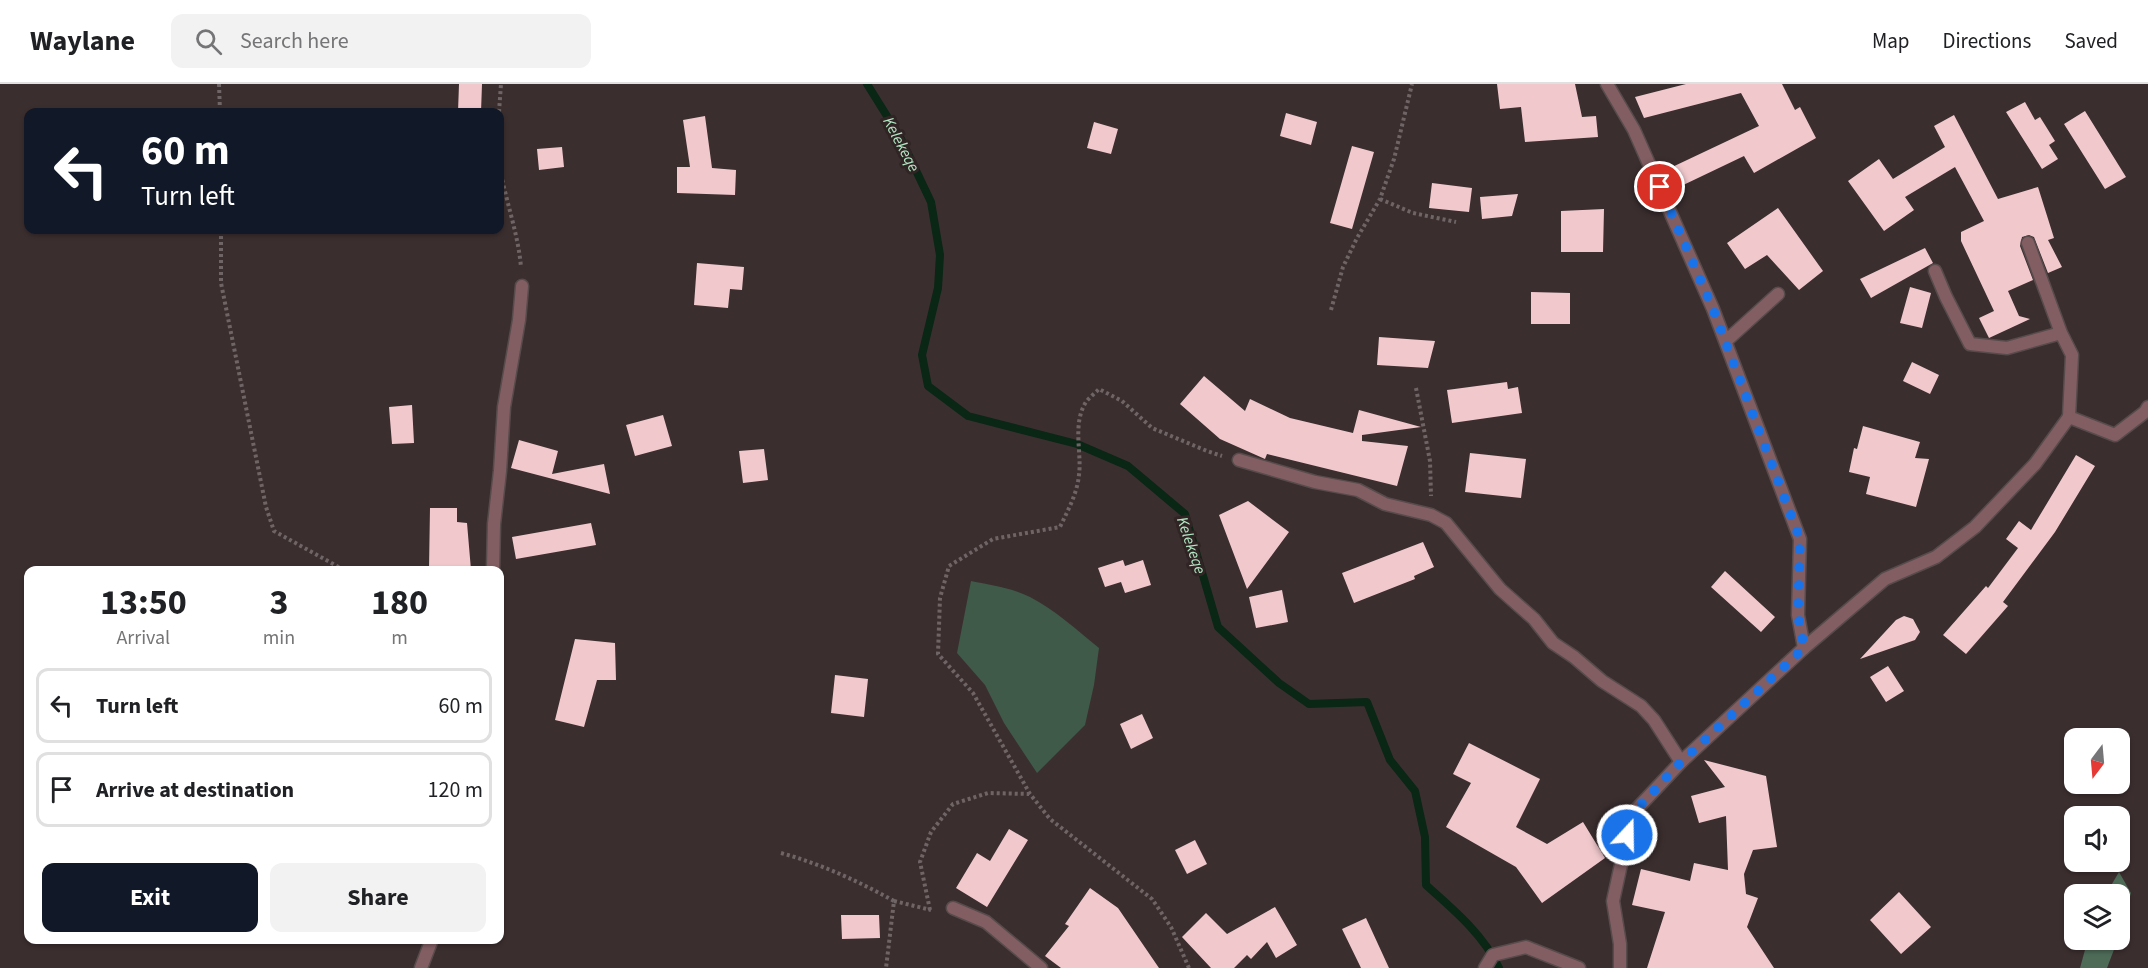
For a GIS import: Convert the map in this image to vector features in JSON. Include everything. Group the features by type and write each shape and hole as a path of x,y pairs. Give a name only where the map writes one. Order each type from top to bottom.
{"street":[{"path":"1607,84 1634,130 1713,309 1800,539 1798,615 1804,648"},
{"path":"1620,968 1620,944 1613,901 1632,814 1681,762 1804,648 1885,579 1936,557 1975,527 2035,464 2069,417 2072,355 2061,333 2028,243"},
{"path":"1935,271 1970,345 2007,348 2061,333"},
{"path":"493,566 494,524 504,406 519,320 522,286"},
{"path":"1726,341 1778,294"},
{"path":"2069,417 2115,435 2145,412 2148,407"},
{"path":"1239,460 1315,482 1358,490 1384,504 1431,515 1446,523 1500,589 1534,618 1553,643 1574,657 1602,681 1641,706 1654,720 1681,762"},
{"path":"953,908 986,922 1041,968"},
{"path":"421,968 430,944"},
{"path":"1485,968 1493,955 1526,947 1579,968"}],"path":[{"path":"219,84 220,108"},
{"path":"499,108 501,84"},
{"path":"1331,310 1343,267 1380,199 1402,133 1412,84"},
{"path":"504,191 515,225 520,251 522,286"},
{"path":"1380,199 1413,213 1456,222"},
{"path":"220,234 221,284 266,507 274,531 337,566"},
{"path":"1416,388 1430,461 1431,515"},
{"path":"1189,968 1171,927 1152,899 1050,819 1030,794 973,693 938,654 940,597 949,566 993,539 1060,527 1074,497 1079,474 1077,444 1085,402 1099,389 1122,401 1152,428 1207,452 1239,460"},
{"path":"930,910 920,862 931,832 953,804 988,794 1030,794"},
{"path":"781,853 823,866 894,902 930,910 953,908"},
{"path":"886,968 894,902"}],"green space":[{"path":"971,581 1009,589 1030,597 1057,614 1099,648 1085,725 1037,773 1004,723 985,685 957,653"},
{"path":"2119,872 2126,884 2112,884"},
{"path":"2085,950 2114,950 2107,968 2080,968"}],"building":[{"path":"459,84 482,84 481,108 458,108"},
{"path":"1497,84 1575,84 1582,117 1596,116 1598,137 1525,142 1521,107 1500,109"},
{"path":"1686,84 1782,84 1795,110 1800,107 1816,138 1754,173 1744,156 1677,188 1668,169 1759,126 1741,93 1644,118 1635,97"},
{"path":"2025,102 2035,120 2040,117 2055,141 2049,145 2058,159 2042,169 2006,112"},
{"path":"2085,111 2126,177 2105,189 2064,124"},
{"path":"1286,113 1317,122 1311,145 1280,136"},
{"path":"1954,115 1998,199 2038,187 2054,238 2048,240 2062,267 2048,273 2034,237 2029,235 2022,237 2020,246 2033,280 2008,291 2019,316 2030,319 1989,338 1979,318 1994,311 1961,241 1961,232 1984,221 1955,167 1905,197 1914,210 1884,231 1848,181 1879,159 1893,179 1945,147 1934,126"},
{"path":"705,116 712,168 736,170 735,195 677,193 677,167 690,167 683,120"},
{"path":"1094,122 1118,129 1111,154 1087,148"},
{"path":"1352,146 1374,152 1352,229 1330,223"},
{"path":"562,147 564,167 539,170 537,149"},
{"path":"1432,183 1472,188 1469,212 1429,208"},
{"path":"1518,194 1512,216 1482,219 1480,197"},
{"path":"1778,208 1823,271 1799,290 1767,255 1745,269 1727,243"},
{"path":"1604,209 1603,252 1561,252 1561,211"},
{"path":"1925,248 1933,263 1871,298 1860,279"},
{"path":"697,263 744,267 742,290 730,289 728,308 694,305"},
{"path":"1910,287 1931,293 1922,328 1900,323"},
{"path":"1531,292 1570,293 1570,324 1531,324"},
{"path":"1379,337 1435,341 1428,368 1377,365"},
{"path":"1912,362 1939,375 1930,394 1903,381"},
{"path":"1204,376 1245,411 1250,399 1290,418 1353,433 1359,410 1421,427 1362,435 1362,441 1408,446 1397,486 1267,454 1265,459 1220,439 1180,404"},
{"path":"1507,382 1508,389 1518,387 1522,413 1452,423 1447,390"},
{"path":"412,405 414,443 392,444 389,407"},
{"path":"663,415 672,446 635,456 626,425"},
{"path":"1863,426 1920,442 1915,458 1929,459 1916,507 1866,494 1870,477 1849,472 1854,448 1857,449"},
{"path":"519,440 558,451 552,474 604,464 610,494 511,468"},
{"path":"764,449 768,480 743,483 739,451"},
{"path":"1470,453 1526,459 1521,498 1465,492"},
{"path":"2076,455 2095,466 2055,532 2003,602 2008,606 1966,654 1943,635 1986,586 1988,588 2018,548 2006,539 2019,521 2031,530"},
{"path":"1248,501 1289,532 1247,589 1219,515"},
{"path":"430,508 457,508 457,522 467,523 471,566 429,566"},
{"path":"591,523 596,545 516,559 512,537"},
{"path":"1423,542 1434,567 1414,576 1415,579 1354,603 1342,573"},
{"path":"1123,560 1125,566 1143,560 1151,585 1125,593 1121,582 1105,587 1098,568"},
{"path":"1725,571 1775,617 1761,632 1711,587"},
{"path":"1282,590 1288,622 1256,628 1249,597"},
{"path":"1904,616 1913,619 1920,632 1915,640 1860,659 1896,620"},
{"path":"575,639 615,643 616,680 597,680 584,727 555,720"},
{"path":"1888,666 1904,691 1886,702 1870,677"},
{"path":"835,675 868,679 864,717 831,713"},
{"path":"1142,714 1153,738 1131,749 1120,724"},
{"path":"1469,743 1540,779 1516,827 1547,844 1583,822 1605,858 1542,903 1516,867 1446,827 1471,783 1453,774"},
{"path":"1704,760 1766,776 1777,847 1753,850 1744,874 1746,894 1758,898 1747,927 1774,968 1647,968 1665,912 1632,905 1641,869 1690,881 1694,863 1728,870 1726,816 1699,823 1691,796 1725,787"},
{"path":"1009,829 1028,840 987,907 956,888 977,853 990,861"},
{"path":"1195,840 1207,864 1187,874 1175,850"},
{"path":"1090,888 1118,908 1159,968 1061,968 1045,956 1069,926 1065,924"},
{"path":"1899,892 1931,927 1901,954 1870,920"},
{"path":"1275,907 1297,945 1276,958 1267,942 1251,959 1247,955 1234,968 1211,968 1182,937 1206,913 1227,934"},
{"path":"841,915 879,915 880,938 842,939"},
{"path":"1366,918 1389,968 1361,968 1342,929"}],"waterway":[{"name":"Kelekeqe","path":"867,84 900,137 931,202 940,255 938,288 922,355 928,386 968,416 1077,444 1128,466 1185,514 1218,627 1279,683 1309,704 1367,702 1390,760 1415,791 1425,837 1426,885 1457,913 1485,944 1499,968"}],"route":[{"path":"1627,835 1632,814 1681,762 1804,648 1798,615 1800,539 1713,309 1660,187"}]}
